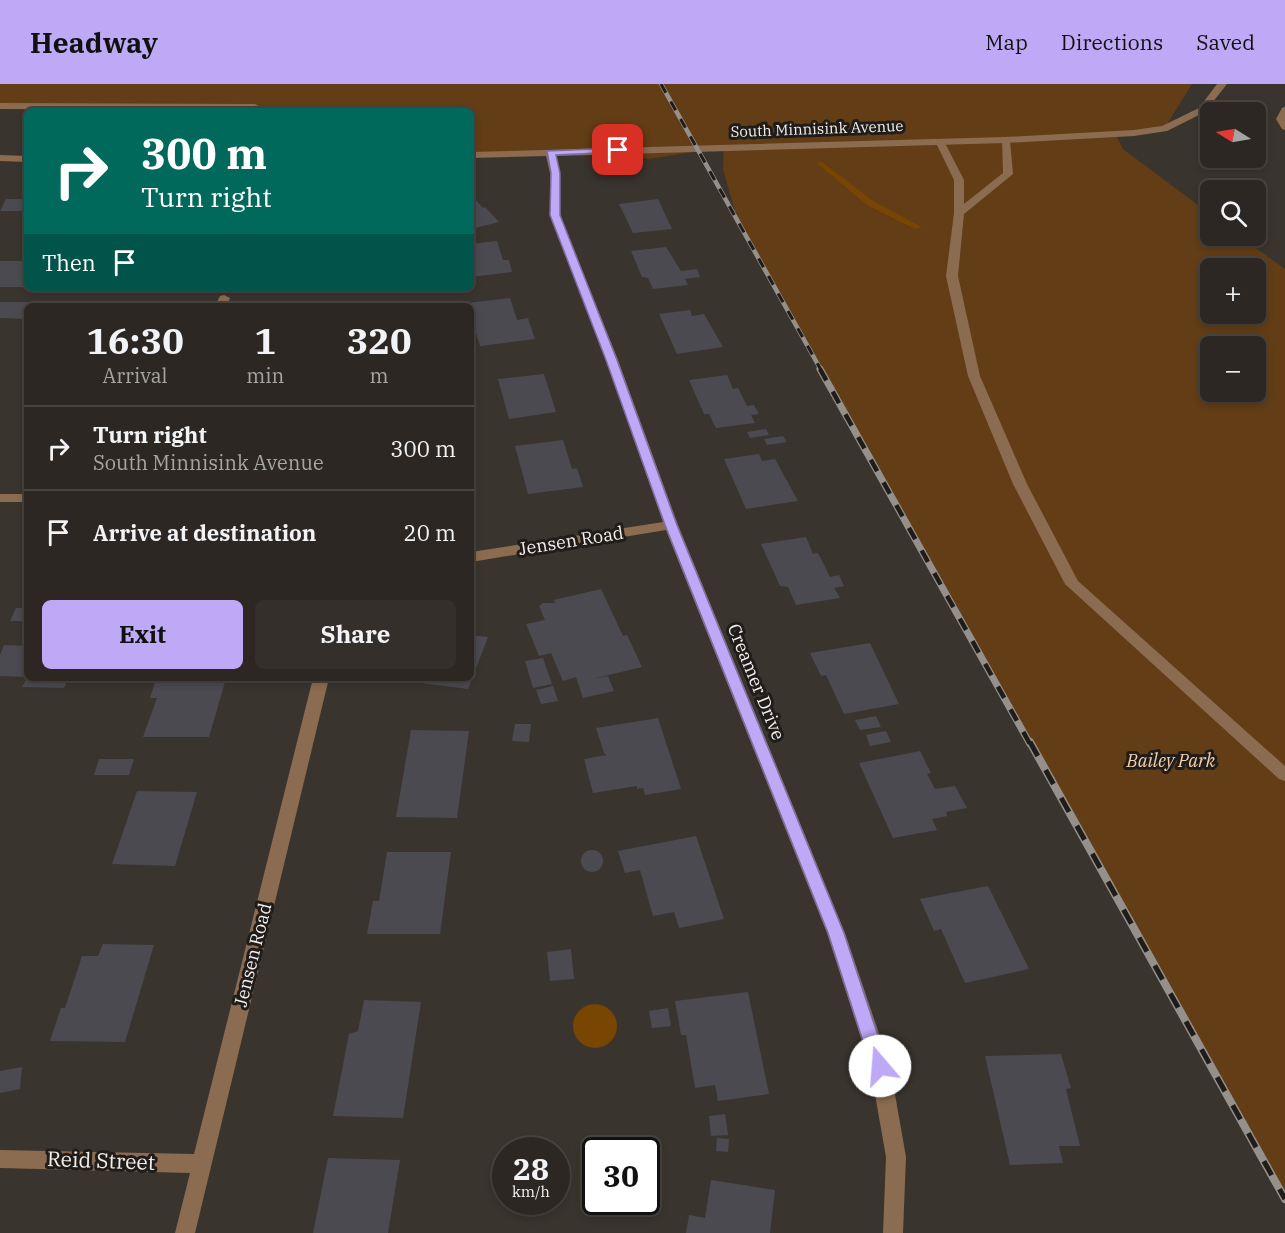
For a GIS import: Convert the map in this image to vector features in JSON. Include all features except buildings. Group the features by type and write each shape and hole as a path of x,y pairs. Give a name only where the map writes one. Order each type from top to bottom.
{"street":[{"name":"South Minnisink Avenue","path":"474,155 1005,140 1134,133 1164,129 1202,110 1222,84"},
{"path":"0,106 255,107"},
{"path":"1285,110 1281,119 1285,127"},
{"path":"959,213 1008,174 1005,140"},
{"path":"940,141 959,180 959,213 952,276 974,376 1020,484 1072,584 1285,775"},
{"name":"Creamer Drive","path":"550,153 555,173 555,215 612,360 671,525 836,933 880,1066 896,1157 893,1233"},
{"path":"0,158 24,159"},
{"path":"0,498 24,498"},
{"name":"Jensen Road","path":"474,557 671,525"},
{"name":"Jensen Road","path":"185,1233 320,681"},
{"name":"Reid Street","path":"0,1159 201,1164"}],"green space":[{"name":"Bailey Park","path":"0,84 1192,84 1164,129 1116,135 1123,149 1200,207 1200,246 1253,246 1285,269 1285,1199 739,226 723,169 724,147 649,159 596,151 474,155 474,108 0,108"}],"shaded area":[{"path":"595,1004 611,1010 617,1026 611,1042 595,1048 579,1042 573,1026 579,1010"}],"waterway":[{"path":"820,163 870,203 918,227"}],"railway":[{"path":"661,84 821,370"},
{"path":"820,369 1030,744"},
{"path":"1030,742 1285,1199"}],"route":[{"path":"618,150 550,153 555,173 555,215 612,360 671,525 836,933 880,1066"}]}
